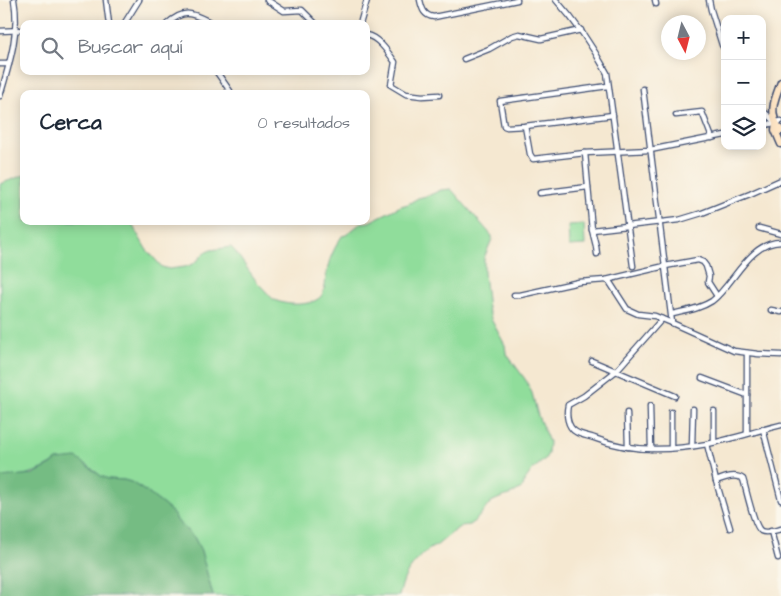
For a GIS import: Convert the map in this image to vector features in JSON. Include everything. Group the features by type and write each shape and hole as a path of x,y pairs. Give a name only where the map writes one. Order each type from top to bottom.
{"main road":[{"path":"781,82 774,99 775,120 779,122 781,131"},
{"path":"779,122 775,130 781,144"}],"street":[{"path":"0,96 16,31 17,13 14,0"},
{"path":"106,0 108,20"},
{"path":"126,20 138,0"},
{"path":"267,0 284,11 302,10 312,20"},
{"path":"361,20 366,0"},
{"path":"420,0 426,14 434,17 515,0"},
{"path":"556,0 581,30 607,73 633,266"},
{"path":"709,0 721,39"},
{"path":"171,20 176,16 191,13 206,20"},
{"path":"0,31 20,30"},
{"path":"464,59 519,34 541,39 581,30"},
{"path":"370,36 386,50 395,62 391,85 406,94 422,96 439,95"},
{"path":"0,64 9,64"},
{"path":"219,75 229,90"},
{"path":"608,86 500,101 504,126 525,126 613,116"},
{"path":"643,89 672,323"},
{"path":"676,115 702,112 712,138"},
{"path":"766,113 779,122"},
{"path":"766,125 779,122"},
{"path":"525,126 530,154 534,159 585,153 650,150 721,136"},
{"path":"585,153 592,230 597,254"},
{"path":"592,230 679,220 702,213 781,180"},
{"path":"540,193 588,187"},
{"path":"759,228 781,234"},
{"path":"672,314 702,306 717,296 749,257 766,246 781,242"},
{"path":"514,295 580,282 606,280 698,260 706,266 709,276 708,282 717,296"},
{"path":"606,280 609,281 627,309 638,314 655,316 734,351 781,355"},
{"path":"771,310 781,312"},
{"path":"662,319 616,371 584,396 568,404 566,412 570,425 575,432 606,443 651,449 707,444 781,425"},
{"path":"747,353 747,433"},
{"path":"592,361 675,396"},
{"path":"702,378 747,395"},
{"path":"650,406 651,449"},
{"path":"692,446 694,409"},
{"path":"714,411 714,442"},
{"path":"671,412 671,448"},
{"path":"627,413 628,446"},
{"path":"764,429 780,489 781,500"},
{"path":"707,444 730,528"},
{"path":"716,481 736,476 743,478 756,526 764,532 781,529"},
{"path":"771,531 778,558"}],"green space":[{"path":"20,176 20,225 132,225 146,249 162,267 169,269 193,264 204,253 211,250 231,247 257,282 273,299 291,304 313,302 322,295 331,257 342,236 358,225 370,225 370,222 418,198 441,190 451,189 492,236 484,258 488,309 492,321 505,345 506,353 525,379 532,393 538,416 549,442 548,454 532,470 525,480 523,487 510,495 491,502 476,520 469,525 461,526 420,557 407,573 399,596 213,596 201,551 194,537 179,523 170,510 131,482 108,479 86,464 57,460 44,468 30,473 0,477 0,184"},
{"path":"584,224 585,245 569,246 568,225"},
{"path":"77,458 101,476 108,479 131,482 170,510 179,523 194,537 201,551 213,596 0,596 0,477 33,474 57,460"}]}
